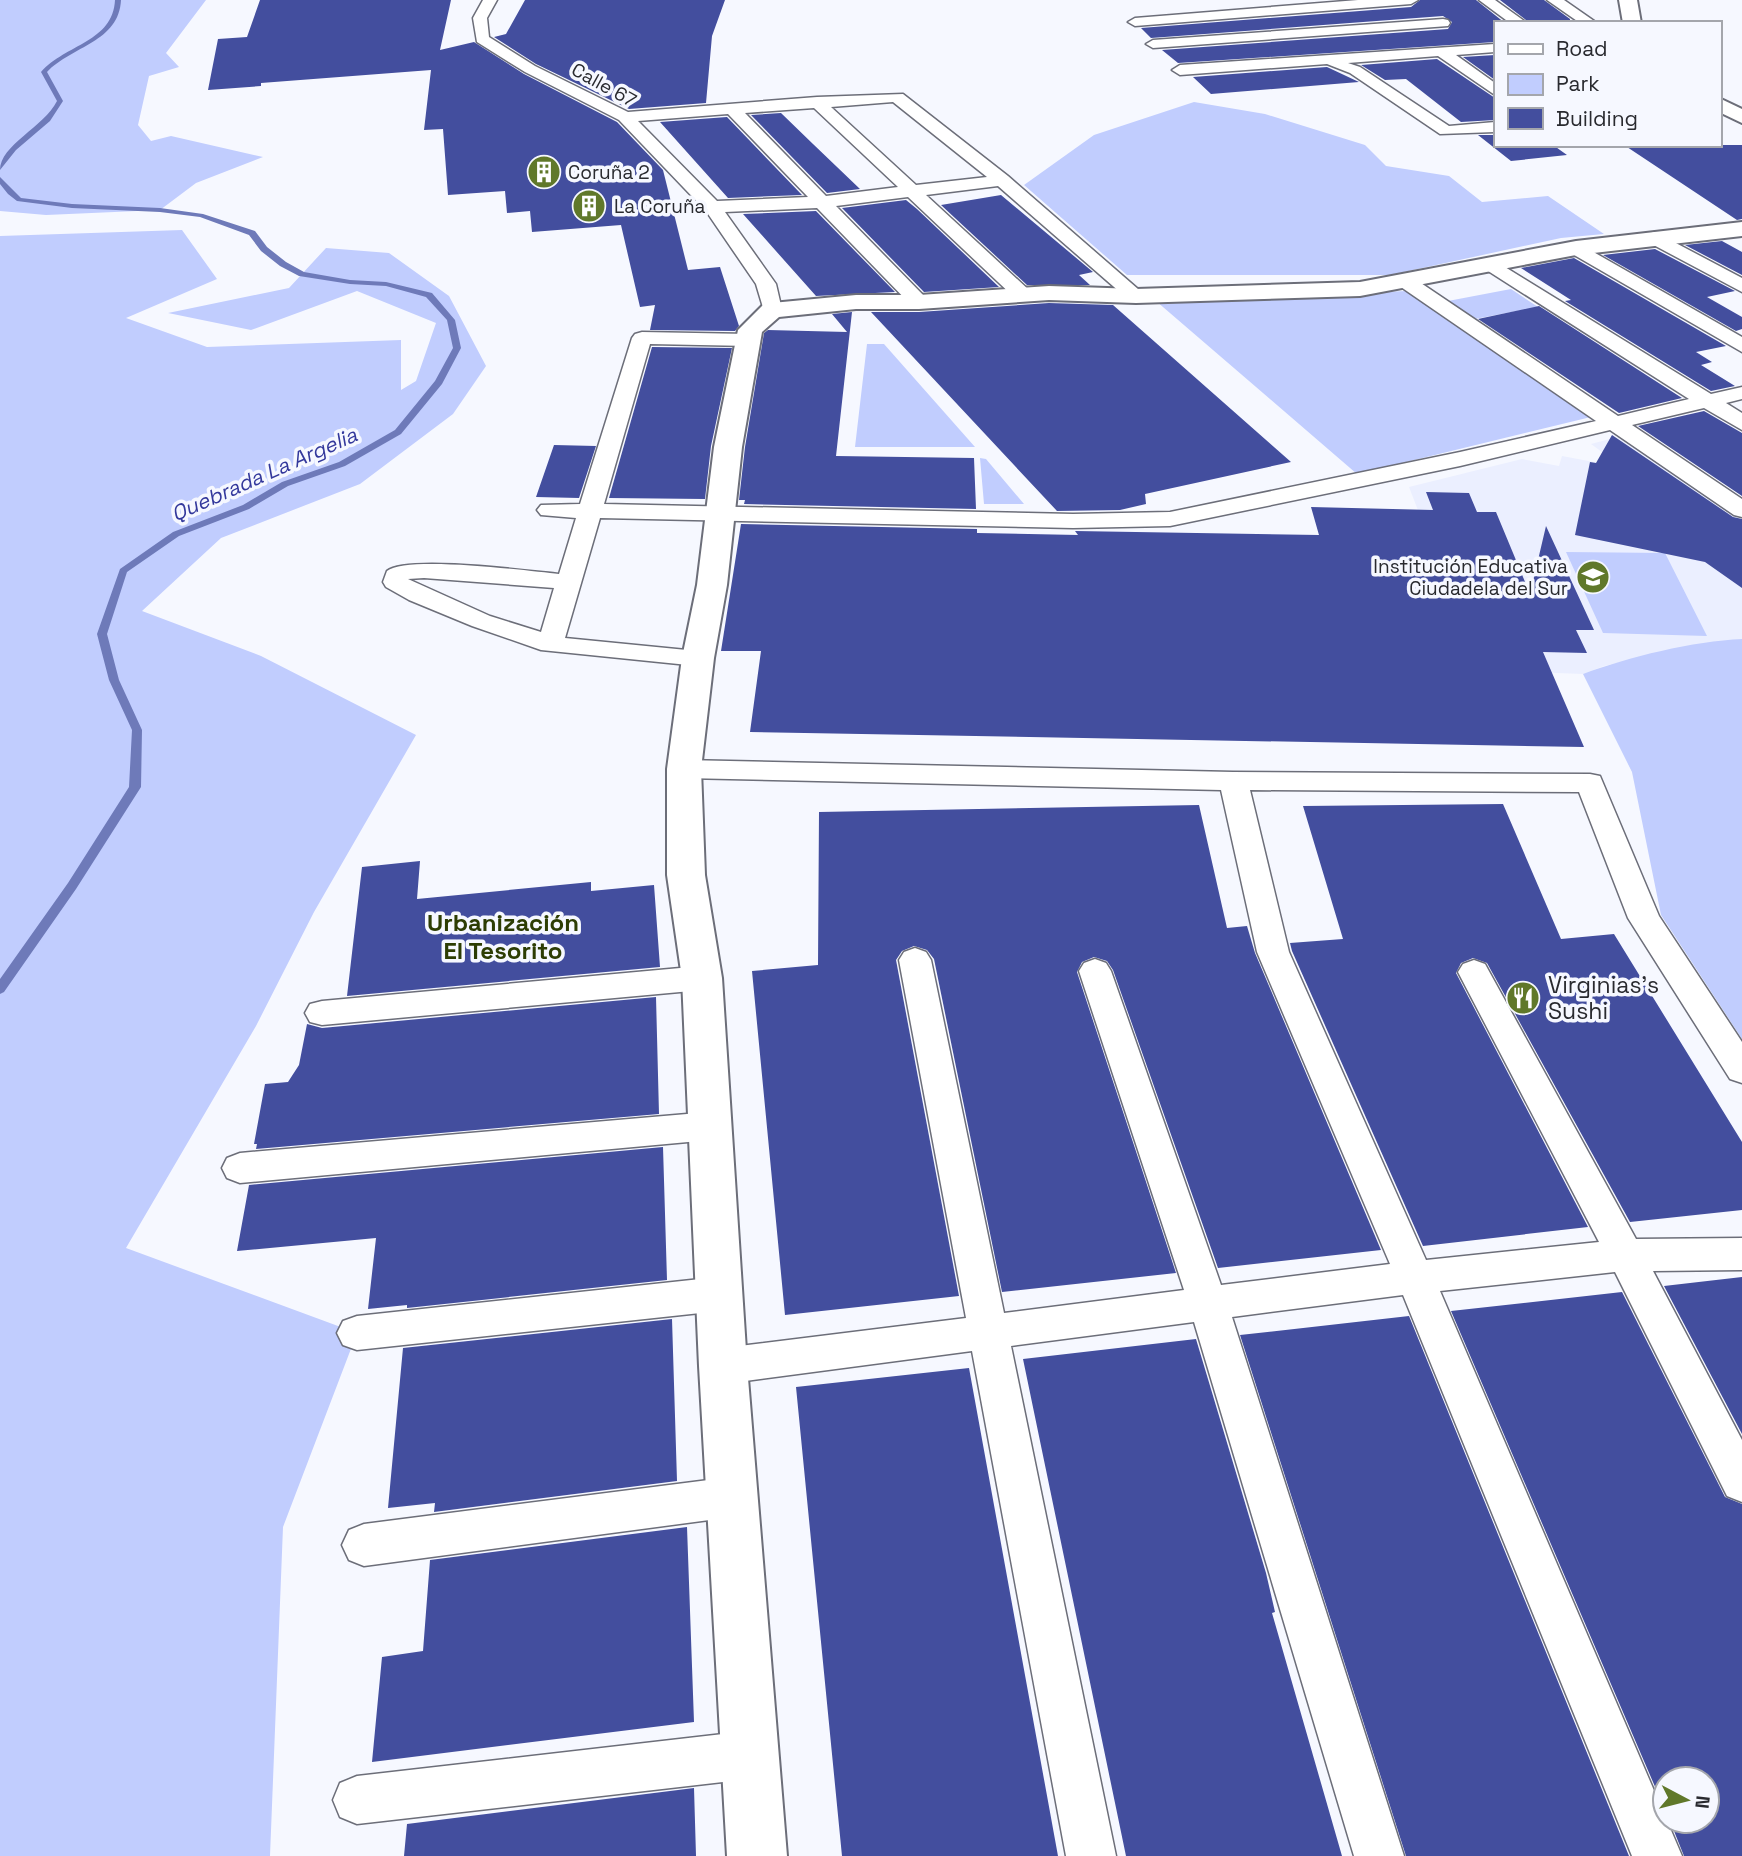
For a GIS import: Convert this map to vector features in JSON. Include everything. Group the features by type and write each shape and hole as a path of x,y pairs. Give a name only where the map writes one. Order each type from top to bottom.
{"street":[{"name":"Calle 67","path":"490,0 480,18 482,39 530,69 625,117 712,207 766,284 772,310"},
{"path":"1135,22 1411,0 1452,29 1488,49"},
{"path":"1486,0 1518,21"},
{"path":"1554,0 1587,21"},
{"path":"1628,0 1632,21"},
{"path":"1266,12 1330,62 1354,70 1446,131 1494,127"},
{"path":"1153,44 1293,34 1452,29"},
{"path":"1180,70 1330,62 1488,49"},
{"path":"1442,52 1494,89"},
{"path":"625,117 897,97 1002,180 1136,296"},
{"path":"817,102 1023,295"},
{"path":"731,108 919,302"},
{"path":"712,207 822,202 1002,180"},
{"path":"757,1856 723,1366 702,978 685,875 684,769 698,658 712,585 728,447 750,330 772,310 856,302 919,302 1049,293 1136,296 1360,289 1576,248 1740,230"},
{"path":"1655,238 1742,286"},
{"path":"1576,248 1742,346"},
{"path":"1492,265 1742,423"},
{"path":"1405,281 1742,510"},
{"path":"550,643 642,338 749,340"},
{"path":"549,510 1073,521 1170,519 1409,470 1742,393"},
{"path":"570,582 424,571 401,572 396,576 395,582 418,595 481,621 550,643 698,658"},
{"path":"684,769 1233,780 1590,783 1643,918 1742,1070"},
{"path":"1233,780 1273,952 1415,1277 1657,1856"},
{"path":"915,960 1091,1856"},
{"path":"1095,971 1208,1304 1379,1856"},
{"path":"1474,972 1742,1482"},
{"path":"322,1013 702,978"},
{"path":"240,1168 709,1126"},
{"path":"723,1366 1415,1277 1625,1255 1742,1254"},
{"path":"358,1334 719,1294"},
{"path":"364,1545 732,1497"},
{"path":"357,1800 749,1755"}],"shaded area":[{"name":"Institución Educativa Ciudadela del Sur","path":"1625,435 1742,515 1742,639 1696,645 1604,666 1583,674 1480,670 1409,487 1522,459 1559,466 1562,456 1599,463 1602,452 1591,444"}],"green space":[{"path":"0,0 206,0 166,53 179,67 149,76 138,125 151,141 171,136 263,157 196,183 160,210 46,215 0,211"},
{"path":"1194,102 1265,114 1365,145 1386,166 1449,176 1482,202 1548,196 1604,234 1561,238 1390,275 1127,275 1024,185 1094,135"},
{"path":"182,230 217,279 126,318 207,347 401,340 401,390 416,381 436,323 357,291 251,330 168,313 289,288 326,248 389,253 449,296 486,366 453,414 360,484 221,538 142,611 261,656 416,735 314,912 256,1026 126,1248 357,1333 283,1527 270,1856 0,1856 0,236"},
{"path":"1511,289 1538,307 1475,319 1448,301"},
{"path":"1407,291 1595,416 1357,474 1156,301"},
{"path":"867,344 884,344 975,447 855,447"},
{"path":"980,458 986,459 1024,504 984,504"},
{"path":"1566,552 1665,553 1707,636 1603,633"},
{"path":"1742,639 1742,1039 1661,915 1632,772 1583,674 1661,651"}],"building":[{"path":"260,0 451,0 440,50 474,42 524,74 617,122 663,170 688,270 720,267 739,326 735,331 650,330 655,305 640,307 621,225 532,232 530,211 507,213 505,191 448,195 443,129 424,130 431,70 261,83 261,86 208,90 218,39 247,37"},
{"path":"525,0 725,0 712,36 706,103 629,109 536,64 494,37 506,34"},
{"path":"1420,0 1476,0 1502,21 1494,21 1494,42 1178,63 1162,50 1448,29 1452,22 1443,16 1151,38 1141,28 1411,7"},
{"path":"1500,0 1544,0 1570,19 1570,21 1527,21"},
{"path":"1494,55 1494,79 1463,57"},
{"path":"1437,59 1494,97 1494,120 1461,122 1406,79 1385,80 1361,65"},
{"path":"1327,67 1359,82 1211,94 1193,77"},
{"path":"781,113 860,189 827,193 751,115"},
{"path":"727,117 802,195 728,198 660,122"},
{"path":"1478,135 1494,135 1494,147 1556,147 1567,155 1511,161"},
{"path":"1742,145 1742,219 1737,220 1627,147"},
{"path":"1001,195 1093,272 1079,275 1090,285 1027,285 941,205"},
{"path":"906,200 999,287 924,292 842,208"},
{"path":"816,211 895,292 816,296 743,214"},
{"path":"1722,241 1742,252 1742,275 1685,245"},
{"path":"1655,249 1735,291 1707,297 1742,317 1742,329 1736,331 1603,255"},
{"path":"1574,258 1726,346 1696,352 1712,362 1701,365 1735,386 1711,391 1565,301 1571,300 1521,268"},
{"path":"1049,303 1113,305 1291,462 1145,494 1146,504 1120,510 1057,511 871,312 919,312"},
{"path":"1539,306 1682,398 1619,413 1478,319"},
{"path":"852,312 836,456 974,458 976,509 744,504 745,500 739,500 764,333 768,330 847,332 832,314"},
{"path":"652,347 732,348 711,446 705,499 609,498"},
{"path":"1704,411 1742,433 1742,496 1638,426"},
{"path":"1612,435 1733,517 1742,519 1742,588 1705,562 1575,535 1590,462 1596,463"},
{"path":"554,445 596,446 579,498 536,497"},
{"path":"1426,492 1469,493 1477,512 1496,512 1530,594 1546,526 1594,630 1576,630 1587,653 1543,652 1584,747 750,732 761,651 721,651 741,524 977,529 977,533 1078,535 1075,531 1319,535 1311,507 1433,510"},
{"path":"1503,804 1561,939 1614,934 1742,1142 1742,1210 1630,1222 1487,963 1473,958 1461,963 1456,973 1588,1227 1423,1246 1292,951 1290,943 1343,939 1303,806"},
{"path":"1199,805 1227,928 1247,926 1255,953 1381,1250 1218,1268 1113,970 1107,961 1094,957 1082,962 1077,972 1176,1273 1002,1292 934,959 927,950 914,946 902,951 896,960 959,1296 785,1315 752,971 818,965 819,812"},
{"path":"420,861 417,899 591,882 591,891 654,885 660,967 347,996 362,867"},
{"path":"656,997 659,1114 256,1149 257,1144 254,1144 265,1084 288,1082 299,1065 307,1024 322,1028"},
{"path":"663,1147 667,1280 407,1308 407,1305 368,1309 376,1238 237,1251 249,1185"},
{"path":"1742,1277 1742,1434 1664,1286"},
{"path":"1622,1292 1725,1497 1742,1504 1742,1856 1684,1856 1676,1835 1721,1835 1721,1765 1651,1765 1651,1777 1451,1311"},
{"path":"1409,1316 1629,1856 1406,1856 1240,1335"},
{"path":"672,1319 677,1481 434,1512 435,1503 388,1508 403,1348"},
{"path":"1196,1339 1266,1573 1275,1612 1272,1613 1342,1856 1126,1856 1023,1359"},
{"path":"969,1368 1058,1856 842,1856 796,1387"},
{"path":"687,1527 694,1722 372,1762 382,1657 423,1651 430,1560"},
{"path":"694,1788 696,1856 404,1856 407,1824"}],"waterway":[{"name":"Quebrada La Argelia","path":"0,168 13,149 48,119 60,101 44,72 53,63 91,41 112,24 117,13 118,0"},
{"name":"Quebrada La Argelia","path":"0,179 19,200 201,215 252,233 264,249 302,274 350,282 386,284 429,295 451,320 457,348 439,382 398,432 342,464 285,484 246,507 176,534 123,571 102,634 114,680 137,730 135,787 72,886 0,989"}],"place":[{"name":"Coruña 2","path":"544,172"},
{"name":"La Coruña","path":"589,206"},
{"name":"Institución Educativa Ciudadela del Sur","path":"1593,577"},
{"name":"Virginias's Sushi","path":"1523,998"}],"district":[{"name":"Urbanización El Tesorito","path":"503,936"}]}
